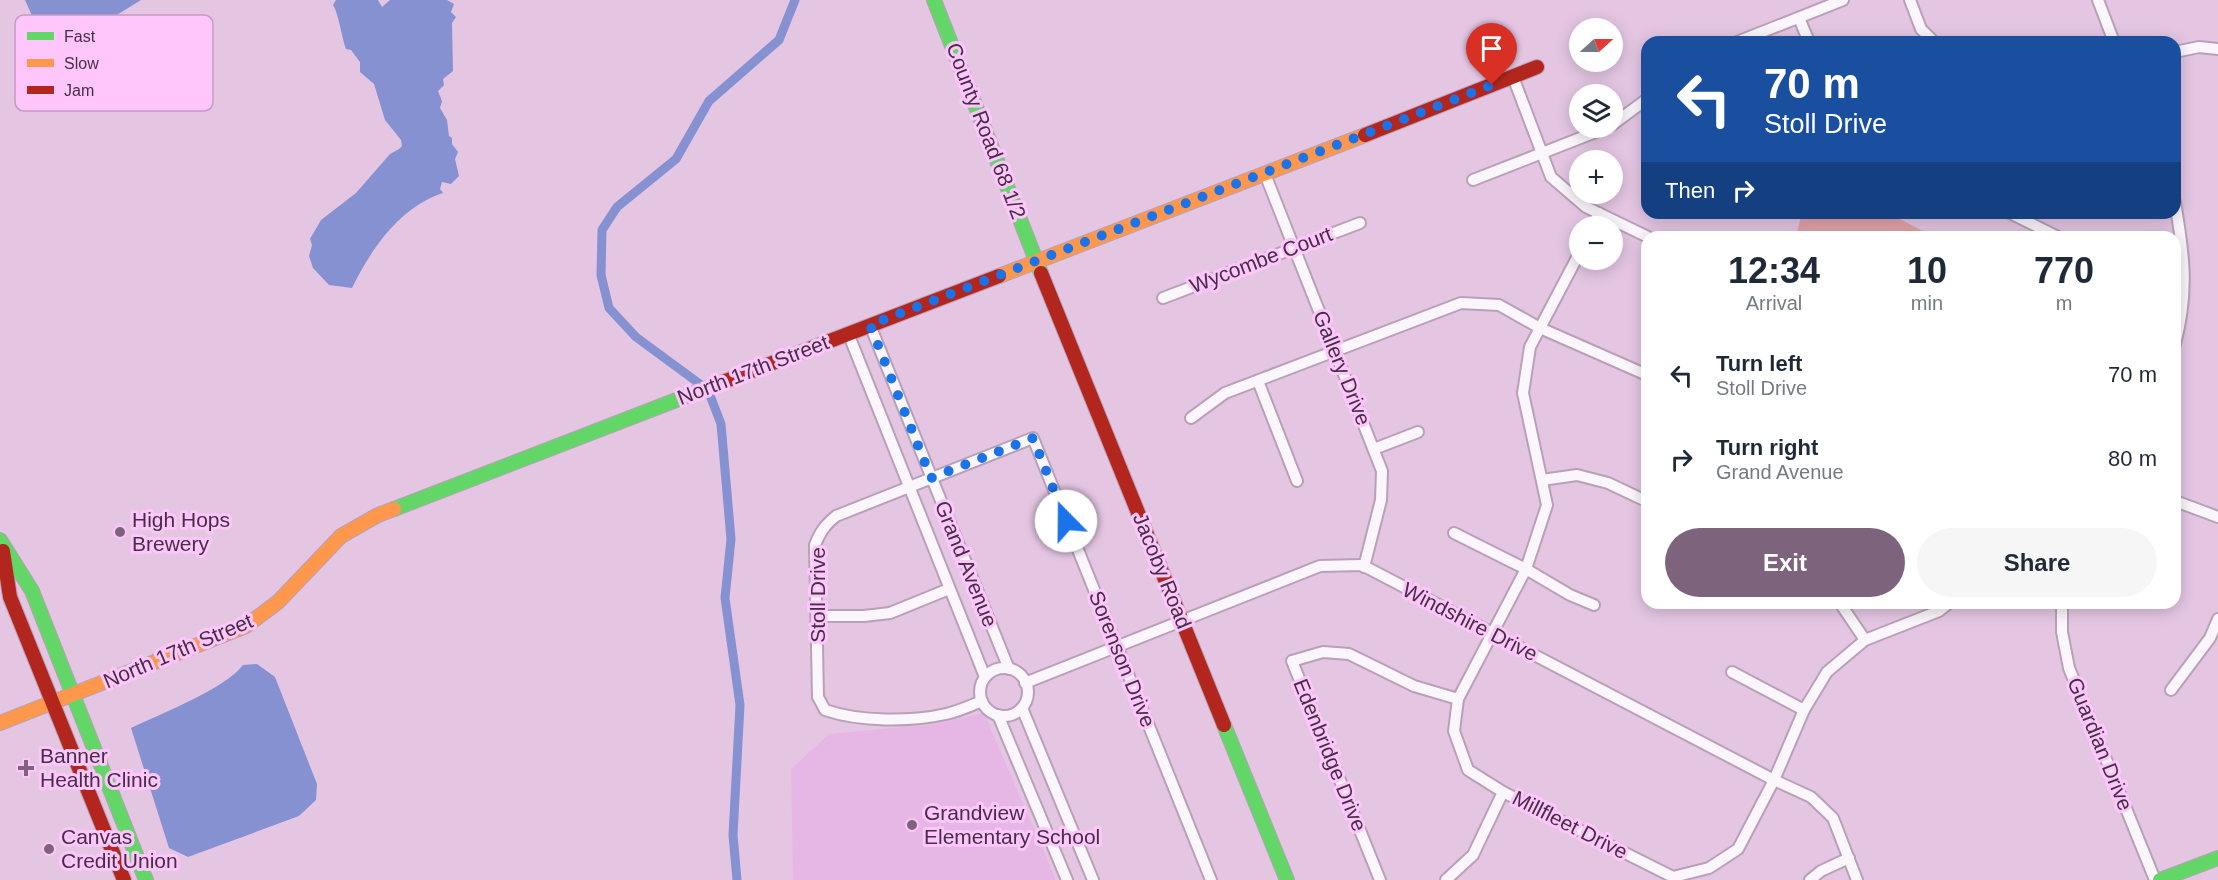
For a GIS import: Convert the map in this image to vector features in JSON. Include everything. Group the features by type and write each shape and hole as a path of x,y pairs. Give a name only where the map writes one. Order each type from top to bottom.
{"street":[{"name":"County Road 68 1/2","path":"934,0 1037,262"},
{"path":"1752,36 1843,0"},
{"path":"1910,0 1921,28 1928,36"},
{"path":"2098,0 2112,36"},
{"path":"1799,18 1806,36"},
{"path":"2181,51 2199,47 2218,49"},
{"name":"North 17th Street","path":"0,723 246,626 278,602 341,536 378,515 1537,67"},
{"path":"1513,77 1551,177 1586,207 1641,234"},
{"path":"1623,117 1641,103"},
{"path":"1473,180 1580,138"},
{"name":"Gallery Drive","path":"1265,174 1382,471 1381,500 1364,567"},
{"path":"2022,219 2046,231"},
{"name":"Wycombe Court","path":"1163,298 1360,223"},
{"path":"2181,237 2185,291 2181,312"},
{"name":"Jacoby Road","path":"1037,262 1287,880"},
{"name":"Millfleet Drive","path":"1571,270 1530,347 1522,393 1547,505 1526,569 1458,699 1454,731 1468,770 1503,792 1673,877 1709,868 1738,849 1774,780 1804,710 1827,672 1865,640 1942,609"},
{"path":"1191,418 1226,393 1461,303 1499,305 1540,328 1641,372"},
{"name":"Grand Avenue","path":"870,325 1009,669"},
{"name":"Grand Avenue","path":"848,333 985,677"},
{"path":"1258,381 1297,481"},
{"path":"1374,449 1418,432"},
{"name":"Stoll Drive","path":"982,701 946,714 921,718 884,720 835,714 825,710 818,697 815,545 819,533 836,516 1033,438"},
{"name":"Sorenson Drive","path":"1033,438 1211,880"},
{"path":"1542,480 1577,475 1608,483 1641,499"},
{"path":"2181,503 2218,517"},
{"path":"1454,533 1526,569 1570,595 1594,605"},
{"path":"1,542 32,591 146,880"},
{"path":"1,542 10,597 124,880"},
{"name":"Windshire Drive","path":"1025,682 1320,566 1364,567 1774,780 1811,797 1833,818 1857,880"},
{"path":"818,616 864,616 890,613 949,589"},
{"path":"1844,609 1865,640"},
{"name":"Guardian Drive","path":"2062,609 2062,632 2070,668 2155,880"},
{"path":"2171,690 2210,638 2218,619"},
{"name":"Edenbridge Drive","path":"1380,880 1292,660 1323,652 1349,654 1414,686 1458,699"},
{"path":"1009,669 1017,673 1025,682 1027,693 1022,708 1009,716 998,715 988,710 982,701 980,690 985,677 993,671 1009,669"},
{"path":"1732,672 1804,710"},
{"path":"1022,708 1093,880"},
{"path":"998,715 1067,880"},
{"path":"1446,880 1473,855 1503,792"},
{"path":"1810,880 1821,871 1849,858"},
{"path":"2160,880 2218,858"}],"shaded area":[{"path":"1800,219 1900,219 1923,231 1797,231"},
{"name":"Grandview Elementary School","path":"984,713 1056,880 793,880 791,769 829,734 936,724"}],"water":[{"path":"25,0 141,0 117,15 32,15"},
{"path":"336,0 378,0 382,7 390,0 447,0 454,4 451,12 456,17 452,23 453,71 443,79 444,85 438,91 442,101 440,108 447,120 449,136 458,152 455,159 459,176 451,184 442,182 440,189 443,193 413,208 388,231 368,259 352,288 329,285 313,268 309,256 312,245 310,239 321,220 356,193 390,154 402,146 401,140 385,120 374,84 360,72 360,62 351,50 346,49 333,5"},
{"path":"257,664 275,677 317,784 316,800 299,816 188,857 169,848 131,728 207,692 234,674 243,665"}],"waterway":[{"path":"737,880 733,835 740,705 725,598 731,539 721,424 708,390 636,337 609,308 601,275 602,230 617,207 676,159 709,101 779,40 795,0"}],"traffic: fast":[{"path":"934,0 1041,273"},
{"path":"394,509 710,387"},
{"path":"0,540 32,591 146,880"},
{"path":"1224,725 1287,880"},
{"path":"2160,880 2218,858"}],"traffic: slow":[{"path":"999,276 1365,135"},
{"path":"0,723 246,626 278,602 341,536 378,515 394,509"}],"traffic: jam":[{"path":"1365,135 1537,67"},
{"path":"1041,273 1224,725"},
{"path":"710,387 999,276"},
{"path":"3,551 10,597 124,880"}],"place":[{"name":"High Hops Brewery","path":"120,532"},
{"name":"Banner Health Clinic","path":"26,768"},
{"name":"Grandview Elementary School","path":"912,825"},
{"name":"Canvas Credit Union","path":"49,849"}],"route":[{"path":"1066,521 1033,438 931,478 870,325 1492,85"}]}
